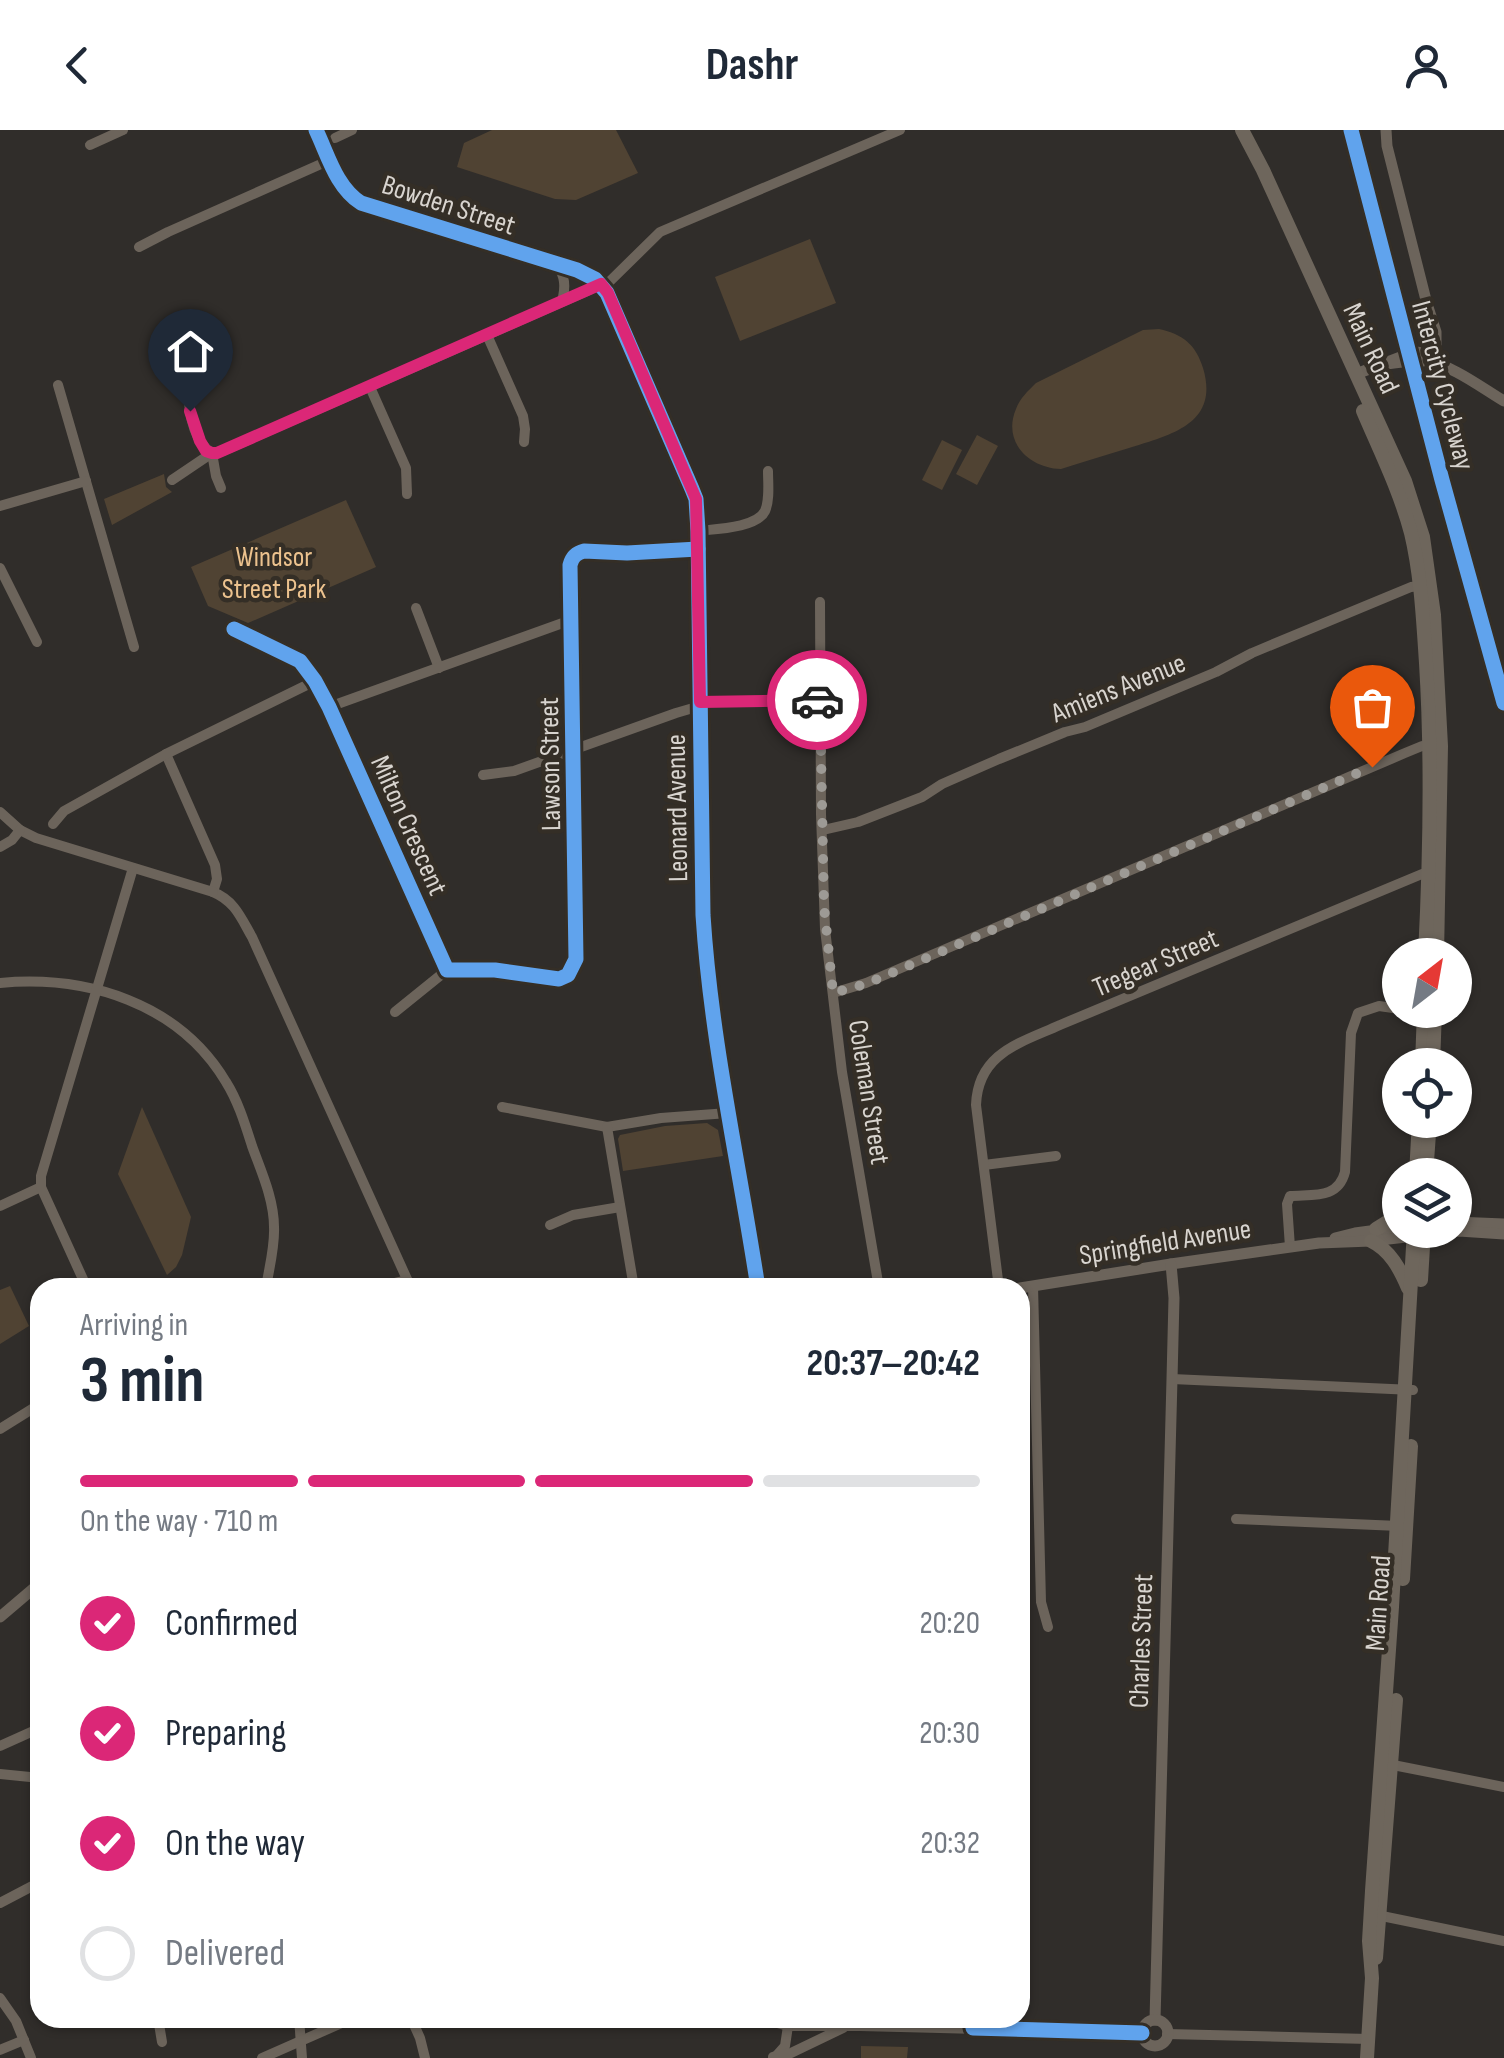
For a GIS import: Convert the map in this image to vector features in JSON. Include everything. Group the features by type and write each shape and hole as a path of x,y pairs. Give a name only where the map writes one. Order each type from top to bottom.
{"main road":[{"name":"Main Road","path":"1234,130 1352,375"},
{"name":"Main Road","path":"1242,130 1352,375 1402,502 1434,615 1437,938"},
{"name":"Main Road","path":"1426,938 1435,873"},
{"path":"1382,1228 1373,1235 1398,1266 1411,1298"},
{"name":"Main Road","path":"1410,1390 1411,1298 1417,1248"},
{"name":"Main Road","path":"1367,2058 1418,1248"}],"street":[{"path":"90,145 123,130"},
{"name":"Bowden Street","path":"316,130 345,190 361,202 588,274 603,286"},
{"path":"335,138 352,130"},
{"path":"188,383 190,411 200,441 206,451 223,451 603,286 618,276 660,232 900,130"},
{"path":"1386,130 1427,304 1458,371"},
{"path":"139,248 330,160"},
{"path":"557,264 565,284 562,301"},
{"name":"Leonard Avenue","path":"603,286 696,499 706,966 756,1278"},
{"path":"1427,304 1429,356"},
{"path":"1429,356 1437,340 1435,326"},
{"path":"487,336 522,416 524,442"},
{"path":"1352,375 1405,354 1429,356 1504,402"},
{"path":"58,384 134,646"},
{"path":"370,387 406,468 407,494"},
{"path":"172,480 212,453"},
{"path":"212,453 220,488"},
{"path":"698,531 758,520 767,507 768,471"},
{"path":"0,506 86,480"},
{"name":"Lawson Street","path":"447,970 495,970 548,979 568,975 576,959 571,559 578,552 593,550 627,553 698,548"},
{"path":"0,568 37,642"},
{"name":"Amiens Avenue","path":"823,830 846,826 922,797 998,759 1216,672 1252,652 1425,585"},
{"name":"Coleman Street","path":"820,602 824,906 842,1072 878,1278"},
{"path":"416,608 439,668"},
{"path":"329,707 571,620"},
{"name":"Milton Crescent","path":"234,629 300,661 315,681 447,970"},
{"path":"54,824 64,811 166,754 315,681"},
{"path":"484,775 514,771 700,704 820,700"},
{"path":"833,993 866,984 1405,752 1436,746"},
{"path":"166,754 215,865 217,879 213,892"},
{"path":"0,812 20,830 213,892 234,906 252,937 406,1278"},
{"path":"0,847 20,830"},
{"path":"83,1278 41,1187 42,1171 133,868"},
{"name":"Tregear Street","path":"998,1278 976,1094 986,1068 998,1055 1435,873"},
{"path":"395,1012 447,970"},
{"path":"0,983 44,981 96,988 173,1023 203,1051 226,1082 245,1124 272,1209 274,1237 268,1278"},
{"path":"1290,1247 1286,1204 1290,1196 1328,1192 1341,1186 1354,1019 1358,1013 1382,1006"},
{"path":"502,1108 607,1126 728,1113"},
{"path":"607,1126 632,1278"},
{"path":"984,1166 1056,1156"},
{"path":"0,1206 41,1187"},
{"path":"550,1225 572,1215 620,1207"},
{"path":"1472,1222 1504,1224"},
{"name":"Springfield Avenue","path":"1373,1235 1382,1232"},
{"name":"Springfield Avenue","path":"1472,1232 1504,1234"},
{"name":"Springfield Avenue","path":"1030,1286 1382,1235"},
{"name":"Charles Street","path":"1155,2020 1172,1264"},
{"path":"1030,1371 1041,1602 1048,1627"},
{"path":"1172,1379 1410,1390"},
{"path":"0,1429 30,1410"},
{"path":"1236,1519 1402,1526"},
{"path":"0,1618 30,1592"},
{"path":"0,1746 30,1732"},
{"path":"1387,1764 1504,1787"},
{"path":"0,1774 30,1777"},
{"path":"0,1903 30,1887"},
{"path":"1376,1914 1504,1942"},
{"path":"0,1998 16,2021 32,2058"},
{"path":"1155,2020 1165,2026 1167,2034 1155,2052 1142,2033 1144,2025 1155,2020"},
{"path":"1030,2026 1142,2033"},
{"path":"159,2028 161,2042"},
{"path":"299,2028 302,2058"},
{"path":"262,2058 329,2028"},
{"path":"416,2028 425,2058"},
{"path":"772,2058 785,2046 788,2028"},
{"path":"772,2058 844,2028"},
{"path":"1167,2034 1369,2038"},
{"path":"0,2050 24,2040"}],"green space":[{"path":"492,130 616,130 638,173 576,200 555,199 457,167 464,143"},
{"path":"810,239 836,303 740,341 715,277"},
{"path":"1159,329 1187,342 1203,368 1204,402 1188,424 1160,438 1061,469 1038,464 1021,451 1013,421 1020,401 1036,383 1143,330"},
{"path":"977,435 998,446 977,485 956,474"},
{"path":"942,440 962,450 942,490 922,480"},
{"path":"164,474 166,487 172,492 112,525 104,499"},
{"name":"Windsor Street Park","path":"346,500 376,567 248,623 208,606 191,567"},
{"path":"142,1107 191,1217 182,1255 167,1275 118,1174"},
{"path":"707,1123 718,1130 723,1156 623,1171 620,1135"},
{"path":"10,1286 29,1326 0,1344 0,1290"},
{"path":"861,2046 908,2047 907,2058 861,2058"}],"cycle path":[{"path":"316,130 339,179 361,203 595,279 607,293 696,499 703,915 719,1055 756,1278"},
{"name":"Intercity Cycleway","path":"1351,130 1504,703"},
{"path":"234,629 300,661 315,681 447,970 495,970 559,979 568,975 576,959 570,565 584,551 698,549"},
{"path":"973,2028 1142,2033"}],"way so far":[{"path":"817,700 824,906 833,993 866,984 1372,767"}],"route":[{"path":"190,411 203,447 217,453 601,284 696,499 700,702 817,700"}]}
